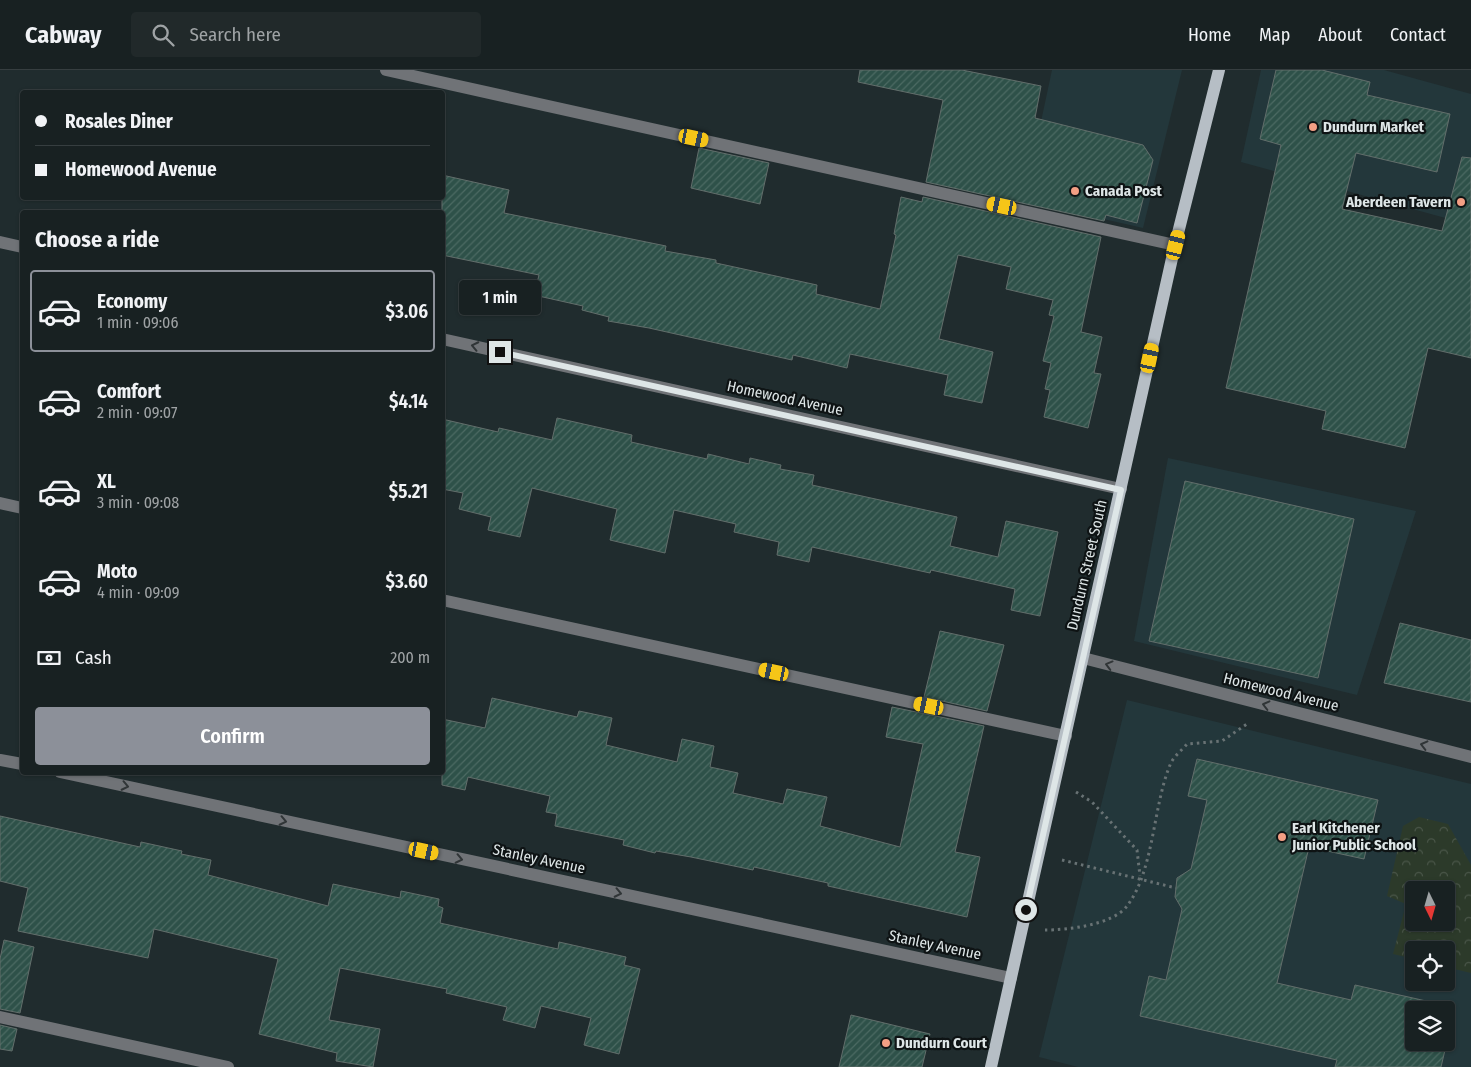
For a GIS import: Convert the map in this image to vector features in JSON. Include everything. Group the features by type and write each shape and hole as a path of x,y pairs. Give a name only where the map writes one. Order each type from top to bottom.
{"main road":[{"name":"Dundurn Street South","path":"991,1067 1176,245 1219,70"}],"street":[{"path":"386,70 1176,245"},
{"path":"0,242 20,247"},
{"name":"Homewood Avenue","path":"445,340 1121,490"},
{"path":"0,503 20,508"},
{"path":"445,601 1066,736"},
{"name":"Homewood Avenue","path":"1083,658 1471,757"},
{"path":"0,760 20,764"},
{"name":"Stanley Avenue","path":"74,775 1011,978"},
{"path":"0,1017 228,1067"}],"path":[{"path":"1022,929 1064,930 1109,920 1127,907 1141,880 1171,763 1187,744 1222,741 1247,725 1256,703"},
{"path":"1056,780 1092,802 1121,830 1137,850 1141,880"},
{"path":"1039,854 1176,888"}],"shaded area":[{"path":"1052,70 1182,70 1143,228 1024,201"},
{"path":"1261,70 1384,70 1471,94 1471,225 1241,162"},
{"path":"1168,458 1416,511 1357,695 1134,641"},
{"name":"Earl Kitchener Junior Public School","path":"1127,700 1471,784 1471,1067 1078,1067 1039,1057"}],"green space":[{"path":"1419,817 1448,824 1471,865 1471,973 1455,969 1455,941 1405,941 1405,957 1393,954 1405,908 1405,931 1455,931 1455,881 1405,881 1405,904 1387,896 1403,826"}],"building":[{"path":"860,70 962,70 1041,86 1035,118 1143,145 1153,160 1137,223 1106,215 1104,221 926,182 943,100 858,82"},
{"path":"1276,70 1322,70 1370,82 1367,95 1450,114 1437,172 1356,153 1342,209 1442,231 1462,157 1471,158 1471,358 1428,348 1405,448 1322,429 1326,411 1226,388 1281,145 1260,139"},
{"path":"699,148 769,163 760,204 691,188"},
{"path":"445,176 509,190 504,213 666,246 665,251 716,260 716,263 817,285 816,294 880,309 896,235 894,234 901,197 922,202 923,197 1101,237 1081,332 1102,337 1094,373 1101,374 1088,428 1044,417 1050,390 1045,389 1051,363 1043,361 1054,316 1049,315 1053,300 1006,289 1011,267 958,255 939,339 993,352 982,403 944,395 948,375 850,354 847,368 793,355 792,360 649,328 608,321 609,317 582,310 583,306 534,295 539,275 445,256 445,210 442,210 442,200 445,200"},
{"path":"557,418 632,435 631,442 707,459 708,454 749,464 750,458 781,465 780,469 814,475 812,485 957,517 950,546 998,557 1006,521 1058,532 1040,616 1011,610 1015,589 931,570 930,573 812,547 809,562 777,555 779,542 734,532 736,524 674,510 665,553 610,540 617,509 532,488 520,537 488,530 491,517 459,509 463,493 445,490 445,420 498,432 499,428 552,440"},
{"path":"1185,481 1354,519 1318,678 1149,641"},
{"path":"1400,623 1471,640 1471,702 1384,683"},
{"path":"940,631 1004,645 987,711 924,697"},
{"path":"492,698 577,717 579,711 612,718 606,745 677,762 682,739 714,746 710,767 738,773 733,793 783,804 787,789 827,797 820,826 900,847 923,744 886,737 892,707 984,726 955,852 980,857 967,917 828,886 828,883 754,867 753,870 691,857 656,851 655,853 623,845 624,840 555,826 557,814 546,812 550,796 468,777 465,790 442,785 442,775 445,775 445,720 485,728"},
{"path":"1197,759 1378,800 1364,859 1309,847 1277,983 1351,1000 1355,985 1426,1001 1405,1001 1405,1051 1445,1051 1441,1067 1335,1067 1337,1060 1140,1016 1149,976 1166,980 1182,909 1175,897 1177,878 1191,869 1207,800 1188,796"},
{"path":"0,816 140,847 141,842 182,851 181,854 211,860 208,875 328,906 333,884 400,898 401,891 439,899 438,906 443,908 440,923 558,949 559,942 626,957 624,965 640,969 619,1054 584,1045 591,1018 541,1006 535,1028 503,1020 507,1007 446,993 447,989 340,968 329,1020 380,1029 373,1067 336,1061 337,1053 259,1034 278,959 154,929 148,958 18,931 28,888 0,881"},
{"path":"4,940 34,947 20,1013 0,1009 0,959"},
{"name":"Dundurn Court","path":"851,1015 930,1034 922,1067 839,1067"},
{"path":"0,1025 17,1029 12,1051 0,1049"}],"place":[{"name":"Dundurn Market","path":"1313,127"},
{"name":"Canada Post","path":"1075,191"},
{"name":"Aberdeen Tavern","path":"1461,202"},
{"name":"Earl Kitchener Junior Public School","path":"1282,837"},
{"name":"Dundurn Court","path":"886,1043"}],"route":[{"path":"500,352 1080,479 1121,490 1026,910"}]}
